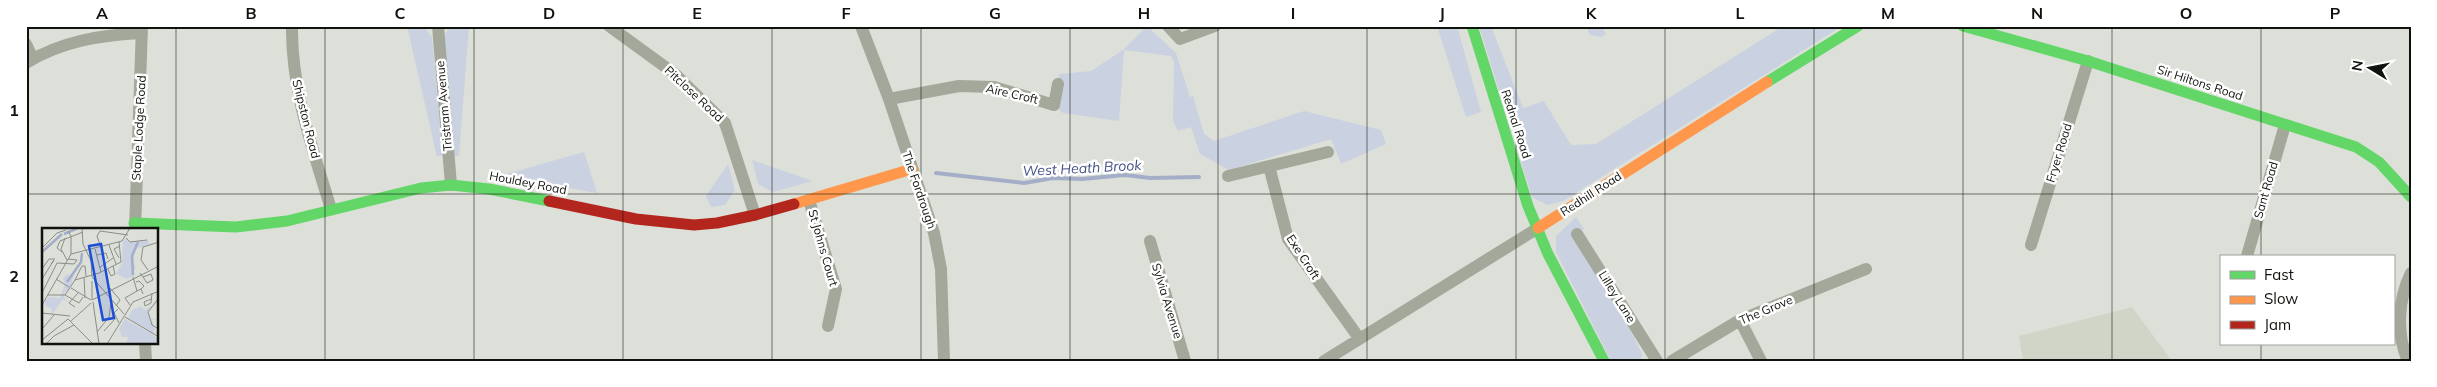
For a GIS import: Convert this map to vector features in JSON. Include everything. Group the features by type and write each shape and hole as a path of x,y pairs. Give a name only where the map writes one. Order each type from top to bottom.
{"street":[{"name":"Shipston Road","path":"292,26 295,72 305,121 330,209"},
{"name":"Tristram Avenue","path":"438,26 451,185"},
{"name":"Pitclose Road","path":"609,26 675,74 725,123 755,214"},
{"name":"The Fordrough","path":"861,26 889,99 934,234 941,269 944,361"},
{"path":"1168,26 1180,38 1215,26"},
{"name":"Rednal Road","path":"1472,26 1502,126 1538,228"},
{"name":"Redhill Road","path":"1324,361 1858,26"},
{"name":"Sir Hiltons Road","path":"1963,26 2088,61 2356,147 2379,162 2411,197"},
{"path":"26,44 29,61 66,44 103,35 142,30"},
{"name":"Staple Lodge Road","path":"134,226 142,30"},
{"name":"Fryer Road","path":"2031,245 2088,61"},
{"name":"Aire Croft","path":"889,99 959,86 994,87 1054,105 1058,84"},
{"name":"Sant Road","path":"2247,255 2285,125"},
{"path":"1228,176 1328,152"},
{"name":"Exe Croft","path":"1269,166 1288,239 1359,338"},
{"name":"Houldey Road","path":"134,226 236,227 286,221 422,188 451,185 489,189 672,224 716,223 809,200 912,169"},
{"name":"St Johns Court","path":"809,200 836,289 828,326"},
{"path":"1538,228 1548,254 1604,361"},
{"name":"Lilley Lane","path":"1577,234 1657,361"},
{"name":"Sylvia Avenue","path":"1150,241 1185,361"},
{"name":"The Grove","path":"1672,361 1740,320 1866,269"},
{"path":"2408,361 2400,319 2403,289 2411,273"},
{"path":"1740,320 1761,361"},
{"path":"145,344 146,361"}],"shaded area":[{"path":"407,26 424,27 432,37 443,155 437,157"},
{"path":"450,26 469,26 459,156 453,156 444,36"},
{"path":"1147,26 1176,53 1190,97 1193,96 1204,134 1214,141 1304,111 1381,130 1386,144 1341,164 1331,139 1229,170 1200,154 1191,127 1178,131 1173,121 1174,62 1171,56 1124,50 1119,121 1063,113 1054,105 1059,74 1091,71 1123,50"},
{"path":"1437,26 1457,26 1481,112 1466,117"},
{"path":"1479,26 1491,26 1523,108 1544,101 1571,145 1596,144 1783,26 1842,26 1563,201 1547,205 1532,197"},
{"path":"1586,26 1602,26 1606,34 1601,37 1590,35"},
{"path":"584,152 597,193 499,176"},
{"path":"752,160 813,181 773,192 758,184"},
{"path":"728,164 735,190 725,205 711,207 706,196"},
{"path":"1576,217 1584,229 1572,235 1632,333 1642,354 1640,361 1611,361 1556,252 1556,236"},
{"path":"2132,307 2172,361 2023,361 2019,336"}],"waterway":[{"name":"West Heath Brook","path":"936,173 1024,183 1053,178 1082,179 1125,175 1150,178 1199,177"}],"traffic: fast":[{"path":"1472,26 1528,206 1548,254 1604,361"},
{"path":"1767,82 1858,26"},
{"path":"1963,26 2088,61 2356,147 2379,162 2411,197"},
{"path":"134,223 236,227 287,221 421,188 451,185 489,189 549,201"}],"traffic: slow":[{"path":"1538,228 1767,82"},
{"path":"794,204 912,169"}],"traffic: jam":[{"path":"549,201 636,219 694,225 717,223 794,204"}]}
